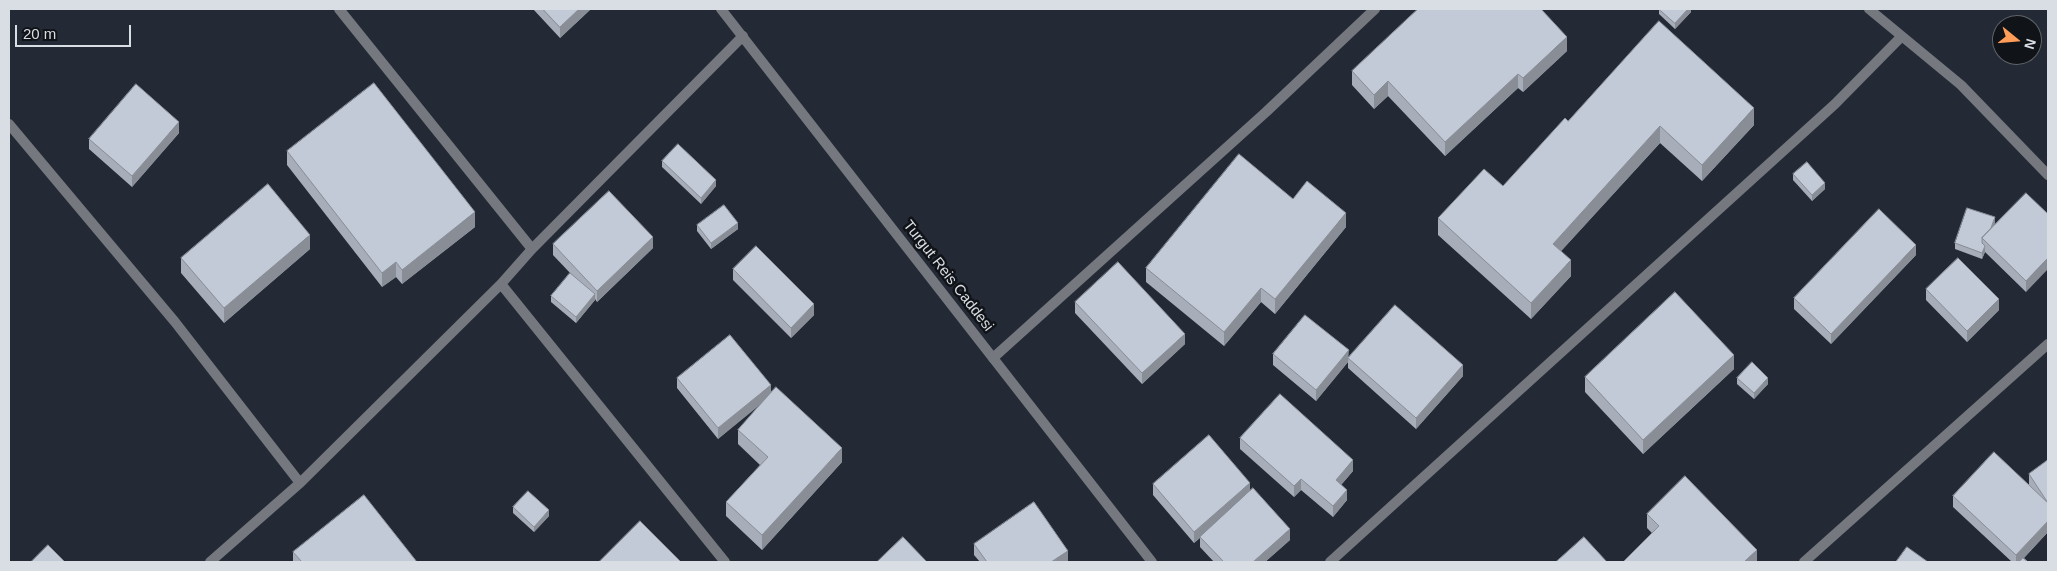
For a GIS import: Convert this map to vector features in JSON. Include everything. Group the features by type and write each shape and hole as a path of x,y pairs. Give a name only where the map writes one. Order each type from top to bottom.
{"street":[{"path":"339,9 532,249"},
{"name":"Turgut Reis Caddesi","path":"721,9 1152,562"},
{"path":"993,358 1266,112 1375,9"},
{"path":"1869,9 1961,85 2048,175"},
{"path":"210,562 300,483 501,284 532,249 743,36"},
{"path":"1330,562 1835,104 1901,36"},
{"path":"9,124 175,322 300,483"},
{"path":"501,284 725,562"},
{"path":"1804,562 2048,344"}],"building":[{"path":"543,9 579,9 560,27"},
{"path":"1418,9 1541,9 1567,37 1523,78 1518,74 1445,142 1388,81 1374,95 1352,71"},
{"path":"1659,9 1688,9 1675,23"},
{"path":"1659,21 1754,108 1702,165 1660,126 1553,244 1571,260 1531,303 1438,218 1484,169 1503,186 1565,118 1568,121"},
{"path":"374,83 475,212 402,270 396,262 382,273 287,151"},
{"path":"136,84 179,122 132,176 89,139"},
{"path":"678,144 716,180 701,198 662,161"},
{"path":"1239,154 1293,199 1307,181 1346,213 1275,299 1261,288 1224,332 1146,268"},
{"path":"1807,162 1825,183 1812,195 1793,174"},
{"path":"268,184 310,235 224,308 181,258"},
{"path":"609,191 653,237 597,291 553,244"},
{"path":"2026,193 2048,214 2048,258 2026,281 1982,238"},
{"path":"724,205 738,223 711,243 697,225"},
{"path":"1967,208 1995,217 1991,228 1982,238 1982,243 1985,246 1982,253 1955,243"},
{"path":"1879,209 1916,245 1831,334 1794,298"},
{"path":"756,246 814,304 791,328 733,269"},
{"path":"1958,258 1999,299 1967,331 1926,289"},
{"path":"1118,262 1185,334 1142,373 1075,302"},
{"path":"570,273 595,294 576,317 551,296"},
{"path":"1675,292 1734,355 1643,440 1585,377"},
{"path":"1395,305 1463,365 1416,418 1348,358"},
{"path":"1305,315 1349,350 1316,390 1273,354"},
{"path":"730,335 771,385 718,428 677,378"},
{"path":"1752,362 1768,378 1754,393 1737,378"},
{"path":"776,387 842,448 762,535 726,502 768,457 738,430"},
{"path":"1280,394 1353,460 1336,480 1347,490 1333,506 1301,479 1294,486 1240,438"},
{"path":"1209,435 1250,483 1194,532 1153,484"},
{"path":"1994,452 2048,503 2048,521 2016,555 1953,496"},
{"path":"2048,460 2048,503 2029,474"},
{"path":"1685,476 1757,550 1744,562 1623,562 1659,526 1647,514"},
{"path":"1253,488 1290,529 1253,562 1224,562 1200,537"},
{"path":"528,491 549,510 534,527 513,507"},
{"path":"364,495 417,562 302,562 293,552"},
{"path":"1034,502 1068,551 1051,562 987,562 974,544"},
{"path":"640,521 680,561 599,562"},
{"path":"903,537 927,562 877,562"},
{"path":"1584,537 1607,562 1556,562"},
{"path":"48,545 65,562 31,562"},
{"path":"1907,547 1928,562 1896,562"},
{"path":"2023,558 2028,562 2019,562"}]}
